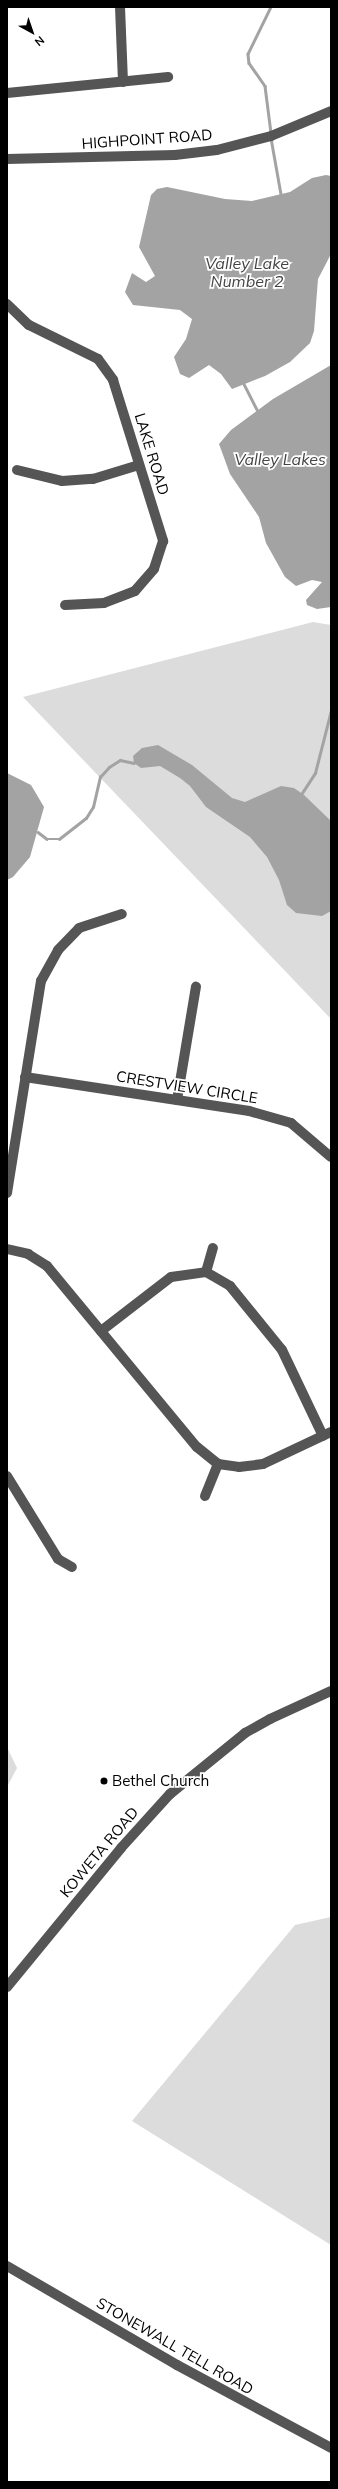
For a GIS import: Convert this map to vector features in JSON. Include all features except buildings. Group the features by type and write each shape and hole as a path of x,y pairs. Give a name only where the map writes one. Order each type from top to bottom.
{"street":[{"path":"120,7 123,82"},
{"path":"7,93 168,77"},
{"name":"HIGHPOINT ROAD","path":"7,159 175,155 217,150 271,136 331,111"},
{"name":"LAKE ROAD","path":"7,304 29,326 98,359 113,380 163,541 154,569 135,591 104,602 65,605"},
{"path":"17,470 62,481 93,479 140,465"},
{"path":"7,1193 41,981 58,950 80,928 122,914"},
{"path":"177,1100 196,987"},
{"name":"CRESTVIEW CIRCLE","path":"26,1077 250,1111 291,1124 331,1157"},
{"path":"206,1272 213,1248"},
{"path":"7,1249 28,1254 47,1266 196,1447 218,1464 239,1467 263,1464 327,1434 282,1350 230,1286 206,1272 171,1277 101,1331"},
{"path":"205,1496 218,1464"},
{"path":"7,1476 58,1559 72,1567"},
{"name":"KOWETA ROAD","path":"7,1987 121,1848 170,1794 245,1733 270,1719 331,1691"},
{"name":"STONEWALL TELL ROAD","path":"7,2266 177,2365 331,2448"}],"shaded area":[{"path":"313,622 331,625 331,1019 23,697"},
{"path":"7,1747 17,1768 7,1787"},
{"path":"331,1917 331,2245 132,2121 295,1925"}],"water":[{"name":"Valley Lake Number 2","path":"326,175 331,176 331,254 318,279 314,331 310,343 290,362 265,376 232,389 221,374 209,365 189,378 180,374 174,357 186,339 192,319 180,310 133,305 125,292 132,273 146,282 155,276 139,247 151,195 157,189 167,187 225,199 252,201 290,192 312,178"},
{"name":"Valley Lakes","path":"331,365 331,607 317,609 307,605 306,600 322,582 312,580 296,586 285,577 266,543 259,517 230,474 219,444 231,430 273,399"},
{"path":"158,745 192,765 232,798 245,802 281,786 294,788 304,795 331,821 331,911 322,916 296,913 287,905 279,880 267,857 250,837 206,807 190,786 180,778 160,766 141,768 134,763 133,756 142,748"},
{"path":"7,773 31,785 44,807 30,857 13,877 7,880"}],"waterway":[{"path":"271,7 248,54 249,63 265,86 271,133"},
{"path":"271,138 281,194"},
{"path":"244,384 258,412"},
{"path":"302,793 315,773 331,710"},
{"path":"38,832 47,839 59,839 86,818 93,807 100,777 109,767 120,760 134,763"}],"place":[{"name":"Bethel Church","path":"104,1781"}]}
